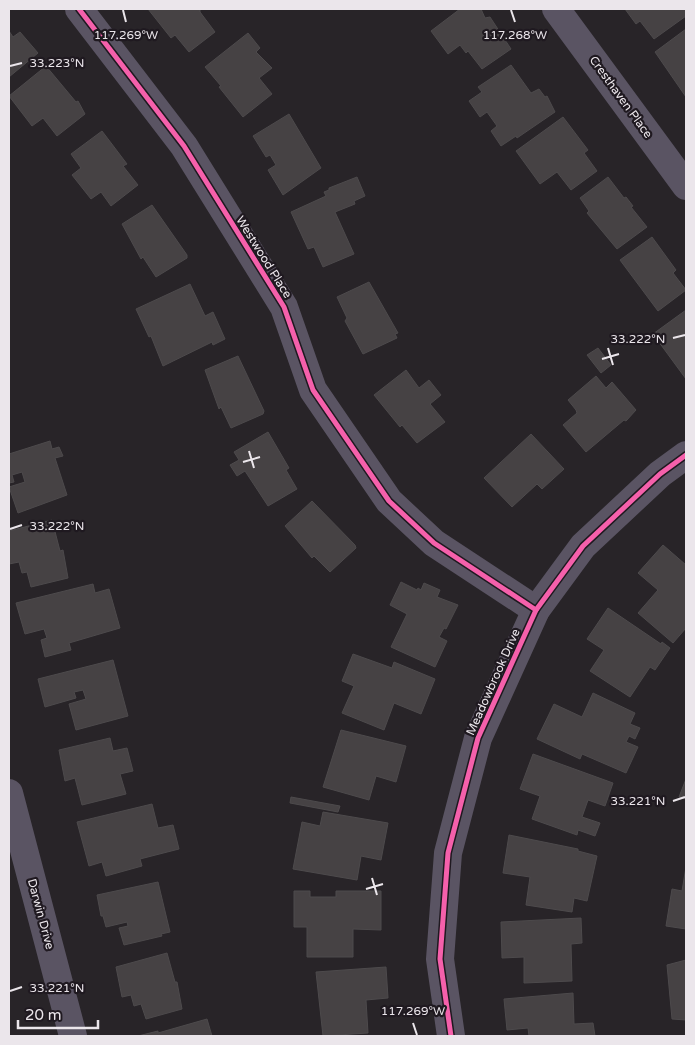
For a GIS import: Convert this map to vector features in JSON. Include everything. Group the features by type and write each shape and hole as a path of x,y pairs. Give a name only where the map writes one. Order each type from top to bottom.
{"street":[{"name":"Westwood Place","path":"79,9 184,146 284,307 313,390 389,501 434,543 536,610"},
{"name":"Cresthaven Place","path":"556,9 686,186"},
{"name":"Meadowbrook Drive","path":"451,1036 440,959 448,852 478,738 536,610 583,546 660,474 686,455"},
{"name":"Darwin Drive","path":"9,792 73,1036"}],"building":[{"path":"148,9 200,9 200,12 215,32 189,52 175,35 171,38"},
{"path":"460,9 481,9 485,18 490,17 511,49 482,69 468,51 466,53 460,45 448,54 431,31"},
{"path":"625,9 686,9 686,16 654,39 640,21 636,24"},
{"path":"686,29 686,97 655,52"},
{"path":"9,31 13,37 20,32 38,53 9,77"},
{"path":"248,33 260,48 256,52 272,68 259,78 272,94 243,117 205,67"},
{"path":"511,65 531,93 539,89 545,97 547,96 555,112 517,138 516,136 501,146 491,131 497,126 487,112 480,117 469,101 482,92 478,87"},
{"path":"46,66 76,102 78,101 85,114 57,136 43,118 32,126 9,96"},
{"path":"289,114 321,168 283,195 268,170 276,165 270,155 266,157 253,136"},
{"path":"563,117 588,150 584,153 597,171 571,190 557,172 540,184 516,151"},
{"path":"102,131 127,164 123,166 138,185 111,206 101,192 91,199 72,175 81,168 71,154"},
{"path":"357,177 365,196 354,201 355,204 335,212 354,254 323,267 314,247 308,249 291,212 326,196 324,192 329,190 329,188"},
{"path":"608,177 624,198 626,197 633,206 631,207 647,227 617,249 587,213 589,211 580,198"},
{"path":"152,205 187,255 187,258 156,277 143,257 141,259 122,224"},
{"path":"652,237 676,270 673,273 686,290 658,311 620,260"},
{"path":"369,282 398,333 395,334 397,338 363,354 345,321 347,318 337,297"},
{"path":"190,284 205,316 213,312 225,339 213,345 212,342 163,366 151,336 149,337 136,309"},
{"path":"686,310 686,379 653,334"},
{"path":"598,348 611,365 601,373 587,355"},
{"path":"238,356 264,411 263,414 231,428 221,407 219,409 205,370"},
{"path":"406,370 419,388 429,380 441,395 430,404 445,422 417,443 402,425 400,427 374,395"},
{"path":"596,376 606,388 612,382 636,410 626,421 624,420 586,452 563,425 577,413 568,400"},
{"path":"268,432 289,468 286,470 297,489 268,506 245,471 237,476 230,465 239,460 234,452"},
{"path":"531,434 564,469 542,489 537,484 512,507 484,478"},
{"path":"50,441 52,449 59,447 63,456 55,458 67,495 18,513 9,487 25,482 22,472 12,475 14,482 9,483 9,454"},
{"path":"312,501 356,548 330,572 314,556 312,558 285,526"},
{"path":"52,520 60,551 63,550 68,578 31,587 27,572 22,573 19,562 9,564 9,531"},
{"path":"663,545 686,565 686,628 673,643 638,613 658,590 638,573"},
{"path":"401,582 417,590 418,588 421,590 424,583 440,590 437,597 458,605 446,629 444,628 439,637 447,641 435,667 391,647 407,614 390,605"},
{"path":"93,584 95,593 109,589 120,628 69,643 71,650 45,657 41,640 47,638 44,629 25,634 16,603"},
{"path":"608,608 661,644 662,642 670,648 655,670 650,667 630,697 590,671 604,650 587,639"},
{"path":"353,654 392,668 394,662 435,679 421,714 394,703 384,730 342,713 354,686 342,681"},
{"path":"113,660 128,716 76,730 69,704 86,699 83,690 74,692 76,698 45,707 38,679"},
{"path":"593,693 635,713 630,724 640,728 635,739 629,736 626,742 638,747 626,773 582,754 580,759 537,739 554,704 582,717"},
{"path":"341,730 406,746 396,782 376,776 369,800 323,787"},
{"path":"110,738 113,751 127,748 133,771 120,774 126,794 82,805 75,778 65,781 59,750"},
{"path":"533,754 613,783 605,806 588,800 582,817 600,823 595,836 578,830 577,835 532,819 540,796 520,789"},
{"path":"686,779 686,799 679,797"},
{"path":"291,797 340,806 338,812 290,803"},
{"path":"152,804 158,828 173,825 179,849 140,859 142,866 106,876 102,862 89,866 77,822"},
{"path":"323,812 388,823 381,860 361,856 357,880 293,869 302,822 320,826"},
{"path":"509,835 578,849 578,851 597,856 587,901 574,898 572,912 526,905 530,877 503,873"},
{"path":"686,867 686,929 666,926 672,889 682,891"},
{"path":"158,882 170,932 161,934 162,936 124,945 119,928 128,926 127,922 106,927 103,916 101,916 97,895"},
{"path":"294,891 310,891 310,897 336,897 336,891 381,891 381,930 353,929 353,957 307,957 307,927 294,927"},
{"path":"581,918 582,943 571,944 572,981 524,983 524,957 502,958 501,922"},
{"path":"167,953 175,982 177,982 182,1009 146,1019 141,1004 134,1006 131,995 122,997 116,967"},
{"path":"686,960 686,1020 672,1019 667,965"},
{"path":"386,967 388,998 366,1000 368,1033 323,1036 316,972"},
{"path":"573,993 574,1024 593,1023 595,1036 529,1036 528,1028 507,1030 504,999"},
{"path":"207,1019 212,1036 138,1036 158,1031 158,1033"}],"cycle path":[{"path":"79,9 184,146 284,307 313,390 389,501 434,543 536,610"},
{"path":"451,1036 440,959 448,853 478,738 536,610 583,546 660,474 686,455"}]}
